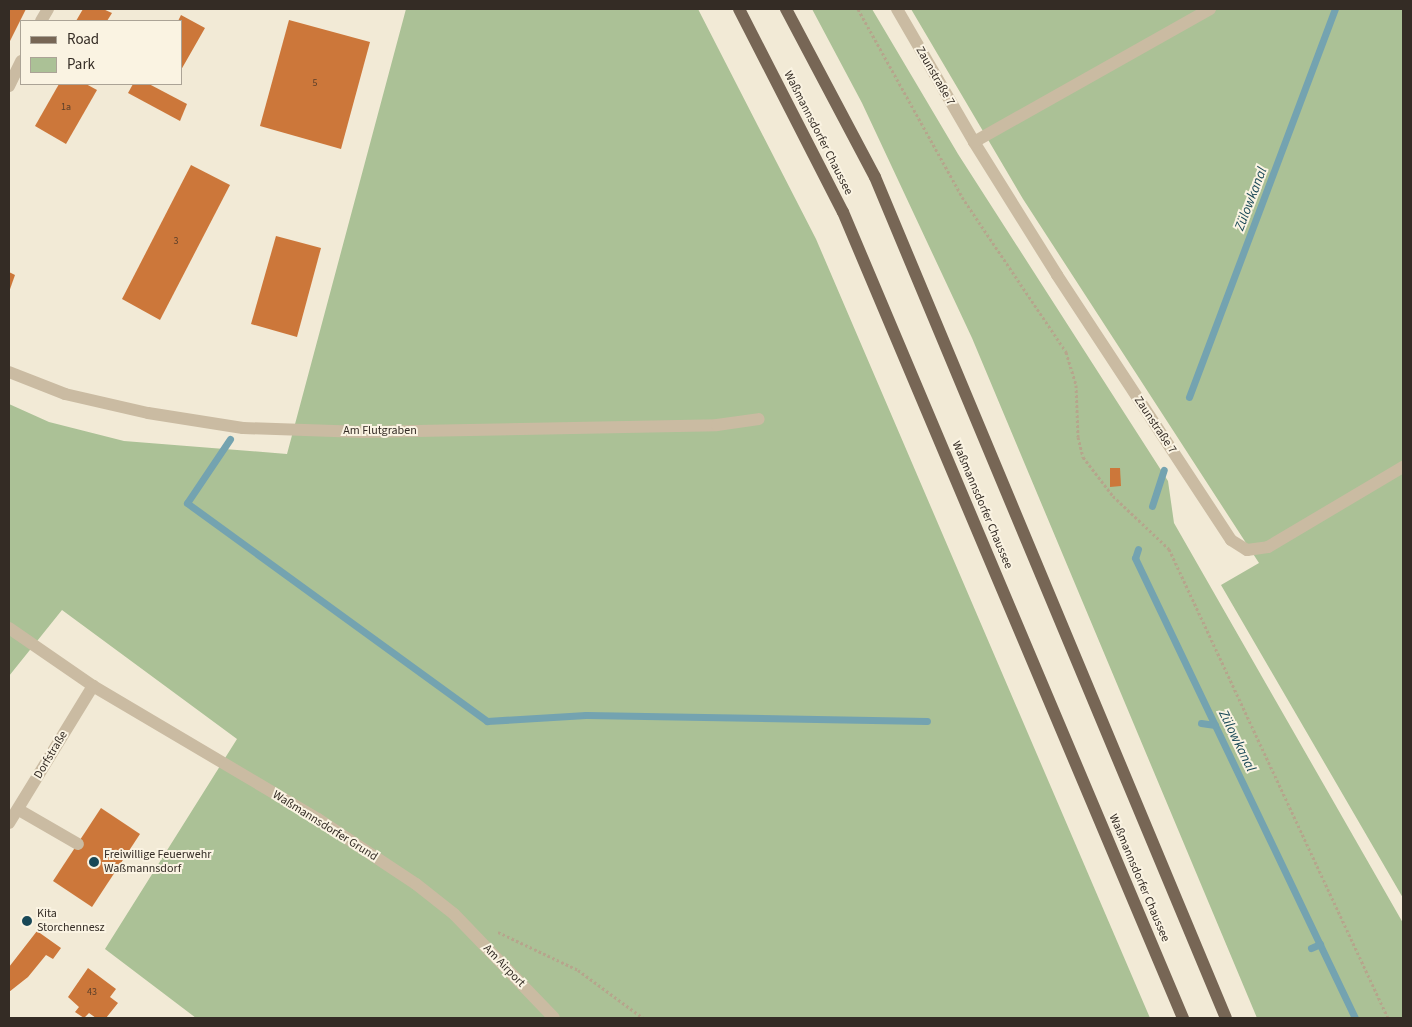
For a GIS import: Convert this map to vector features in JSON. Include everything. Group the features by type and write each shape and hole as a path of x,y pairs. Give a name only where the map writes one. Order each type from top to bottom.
{"main road":[{"name":"Waßmannsdorfer Chaussee","path":"739,9 843,212 1183,1018"},
{"path":"786,9 875,177 1226,1018"}],"street":[{"name":"Zaunstraße 7","path":"897,9 974,142 1127,384 1226,533 1238,546 1258,550 1268,547 1403,467"},
{"path":"974,142 1210,9"},
{"path":"9,86 20,63"},
{"name":"Am Flutgraben","path":"9,372 65,394 148,413 244,428 363,432 717,425 759,419"},
{"name":"Waßmannsdorfer Grund","path":"9,628 93,686 318,819 416,884 454,914"},
{"name":"Dorfstraße","path":"9,823 19,810 93,686"},
{"path":"19,810 78,844"},
{"name":"Am Airport","path":"454,914 554,1018"}],"path":[{"path":"858,9 962,197 1066,352 1076,384 1078,438 1083,457 1113,496 1169,549 1388,1018"},
{"path":"490,929 578,970 643,1018"}],"green space":[{"path":"406,9 698,9 816,239 1150,1018 196,1018 105,949 237,739 62,610 9,676 9,404 49,422 124,441 287,454"},
{"path":"812,9 872,9 958,154 1168,481 1174,523 1403,923 1403,1018 1257,1018 972,338 862,103"},
{"path":"911,9 1403,9 1403,898 1221,585 1259,563 1023,199"}],"building":[{"path":"9,9 26,9 20,20 9,43"},
{"path":"83,9 103,9 112,13 108,20 77,20"},
{"path":"181,15 205,28 182,68 182,20 178,20"},
{"path":"289,20 370,42 341,149 260,126"},
{"path":"58,85 88,85 97,90 66,144 35,126"},
{"path":"132,85 151,85 187,104 180,121 128,93"},
{"path":"191,165 230,185 160,320 122,299"},
{"path":"276,236 321,248 297,337 251,324"},
{"path":"9,272 15,275 9,292"},
{"path":"1110,468 1120,468 1121,486 1110,487"},
{"name":"Freiwillige Feuerwehr Waßmannsdorf","path":"101,808 140,834 92,907 53,881"},
{"path":"37,931 61,948 53,959 46,955 28,977 9,992 9,967"},
{"path":"88,968 116,989 110,997 118,1003 106,1018 96,1018 89,1013 84,1018 75,1012 79,1007 68,997"}],"waterway":[{"name":"Zülowkanal","path":"1189,397 1335,9"},
{"path":"230,439 187,503 487,721 586,715 927,721"},
{"name":"Zülowkanal","path":"1152,506 1164,470"},
{"name":"Zülowkanal","path":"1138,549 1135,558 1355,1018"},
{"path":"1201,723 1215,725"},
{"name":"Zülowkanal","path":"1311,948 1320,944"}],"place":[{"name":"Freiwillige Feuerwehr Waßmannsdorf","path":"94,862"},
{"name":"Kita Storchennesz","path":"27,921"}]}
